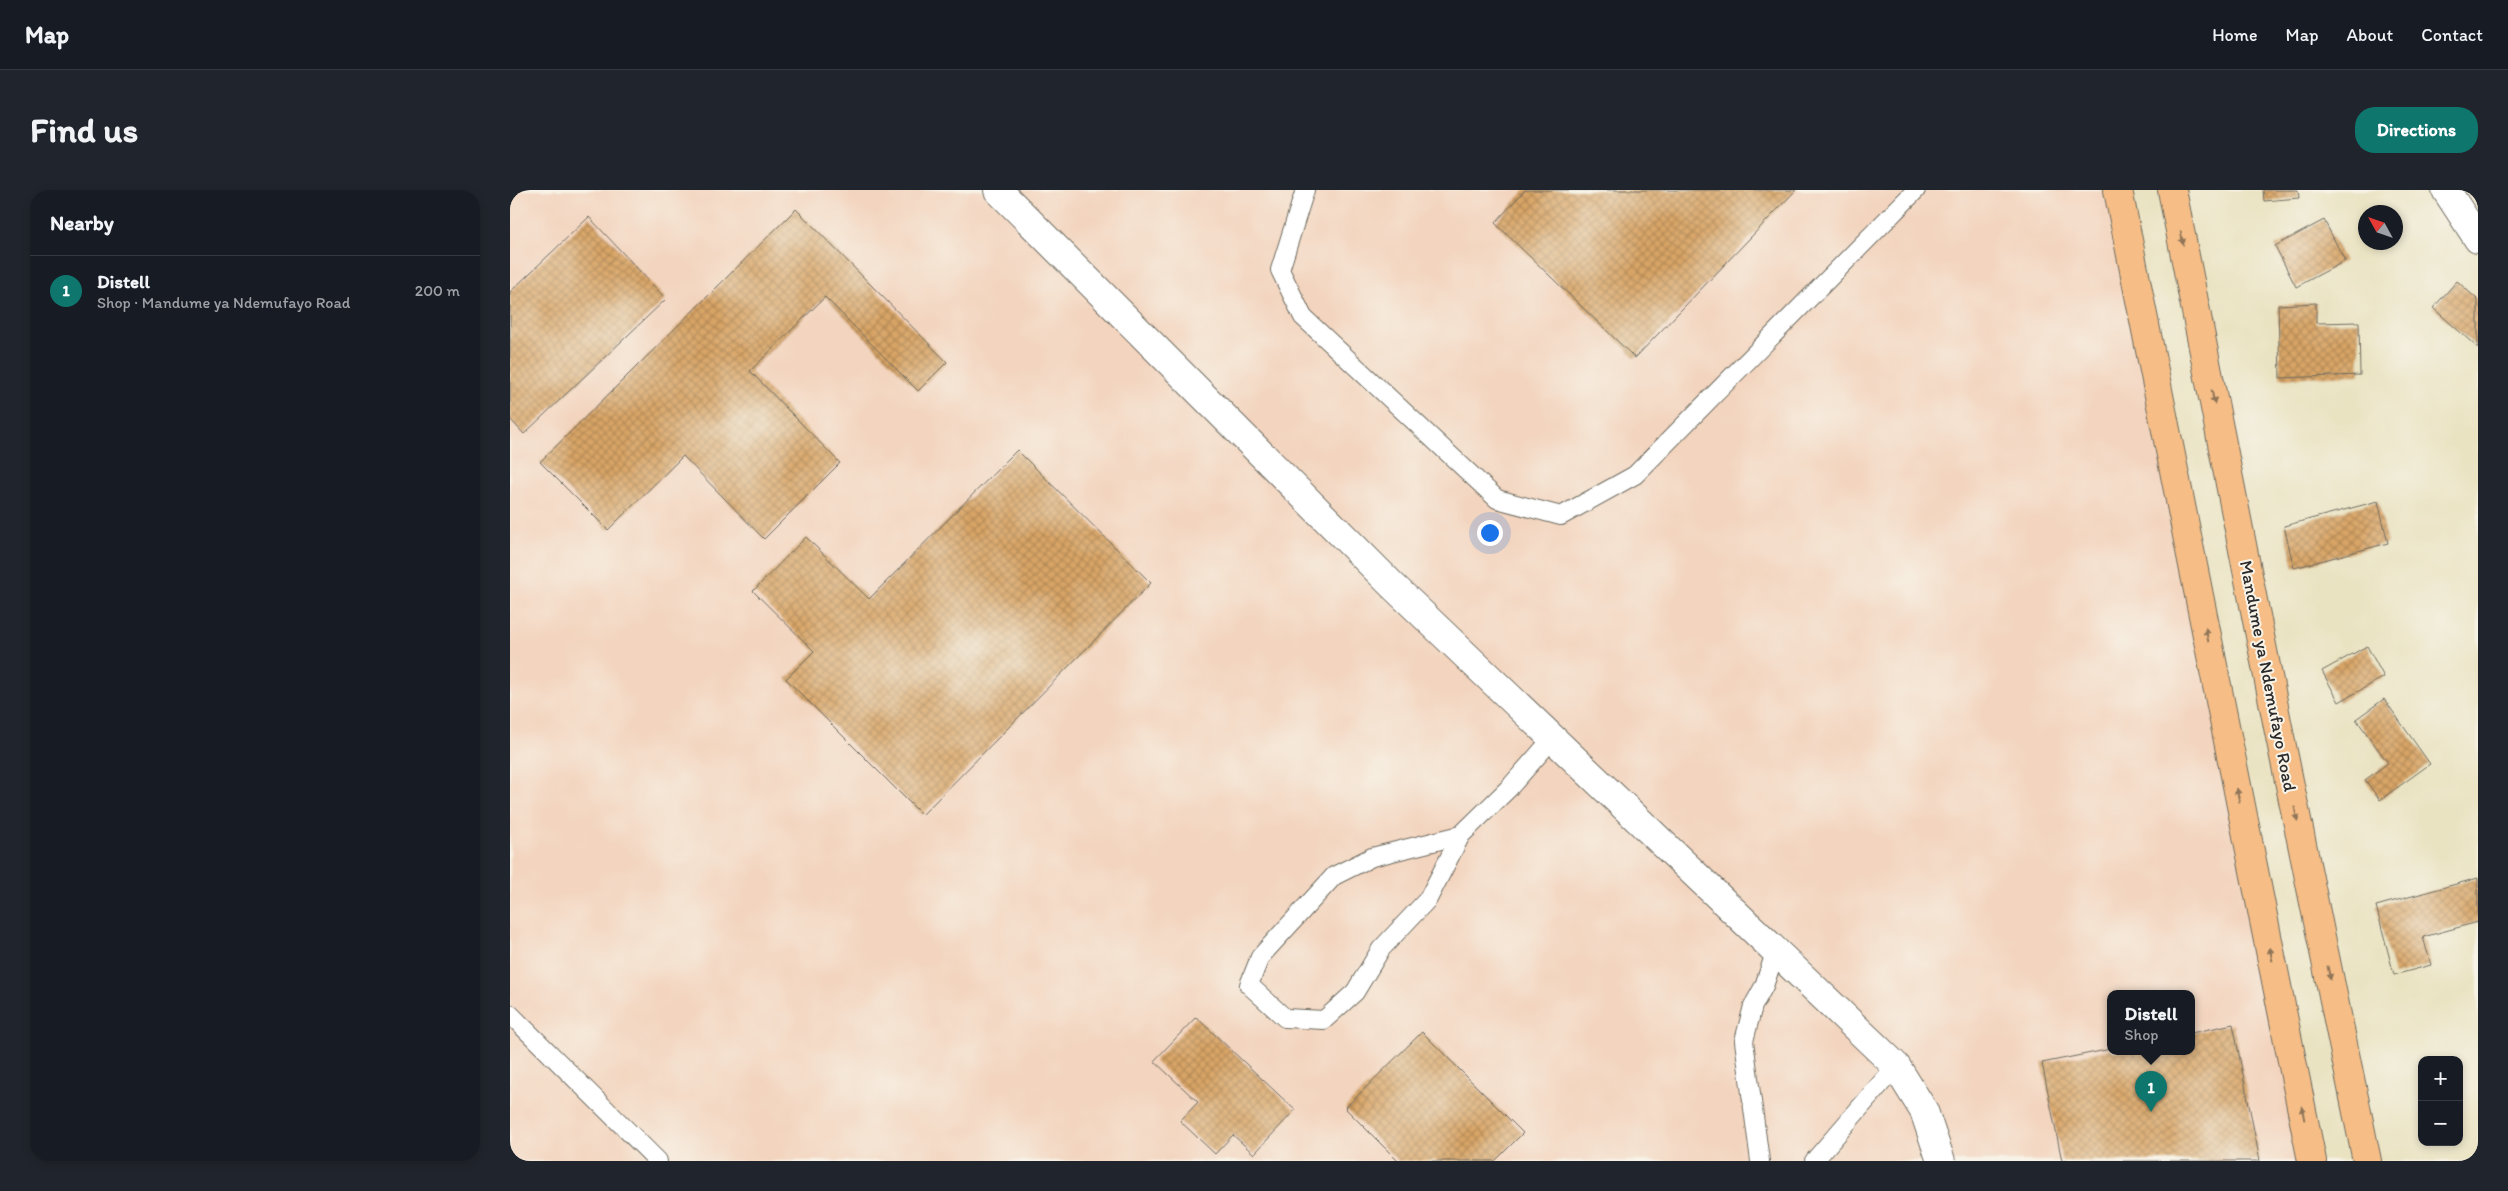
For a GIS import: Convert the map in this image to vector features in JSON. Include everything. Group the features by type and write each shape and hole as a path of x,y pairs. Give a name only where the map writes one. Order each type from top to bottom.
{"main road":[{"path":"2118,190 2312,1161"},
{"name":"Mandume ya Ndemufayo Road","path":"2172,190 2279,732 2367,1161"}],"street":[{"path":"998,190 1392,585 1896,1066 1924,1111 1941,1161"},
{"path":"2446,190 2478,239"}],"lane":[{"path":"1305,190 1280,270 1303,317 1497,499 1561,516 1635,475 1916,190"},
{"path":"1461,835 1372,857 1334,876 1260,957 1249,984 1285,1018 1324,1020 1355,992 1381,949 1428,898 1461,835 1509,788 1553,738"},
{"path":"1760,1161 1744,1040 1753,1006 1764,986 1776,950"},
{"path":"510,1014 658,1161"},
{"path":"1814,1161 1896,1066"}],"shaded area":[{"path":"510,190 2118,190 2312,1161 510,1161"}],"building":[{"path":"1525,190 1796,190 1635,358 1495,223"},
{"path":"2263,190 2298,190 2299,198 2264,201"},
{"path":"796,209 947,362 918,391 825,297 750,371 840,463 764,539 683,456 608,530 540,462"},
{"path":"589,217 666,299 524,434 510,419 510,292"},
{"path":"2324,220 2345,261 2296,287 2275,246"},
{"path":"2457,281 2478,300 2478,348 2433,308"},
{"path":"2316,303 2316,323 2359,322 2360,375 2280,378 2278,305"},
{"path":"1017,450 1151,583 922,815 786,679 814,651 753,591 806,537 869,599"},
{"path":"2378,501 2388,543 2294,568 2284,526"},
{"path":"2367,646 2384,677 2339,702 2322,671"},
{"path":"2384,699 2430,764 2380,800 2365,780 2388,763 2356,719"},
{"path":"2478,878 2478,922 2423,937 2431,965 2394,975 2376,906"},
{"path":"1196,1017 1295,1110 1254,1154 1233,1135 1215,1154 1180,1121 1198,1102 1154,1061"},
{"path":"2233,1024 2260,1161 2062,1161 2042,1063 2107,1050 2107,1055 2195,1055 2195,1032"},
{"path":"1422,1032 1523,1133 1495,1161 1398,1161 1345,1108"}],"place":[{"name":"Distell","path":"2151,1112"}]}
